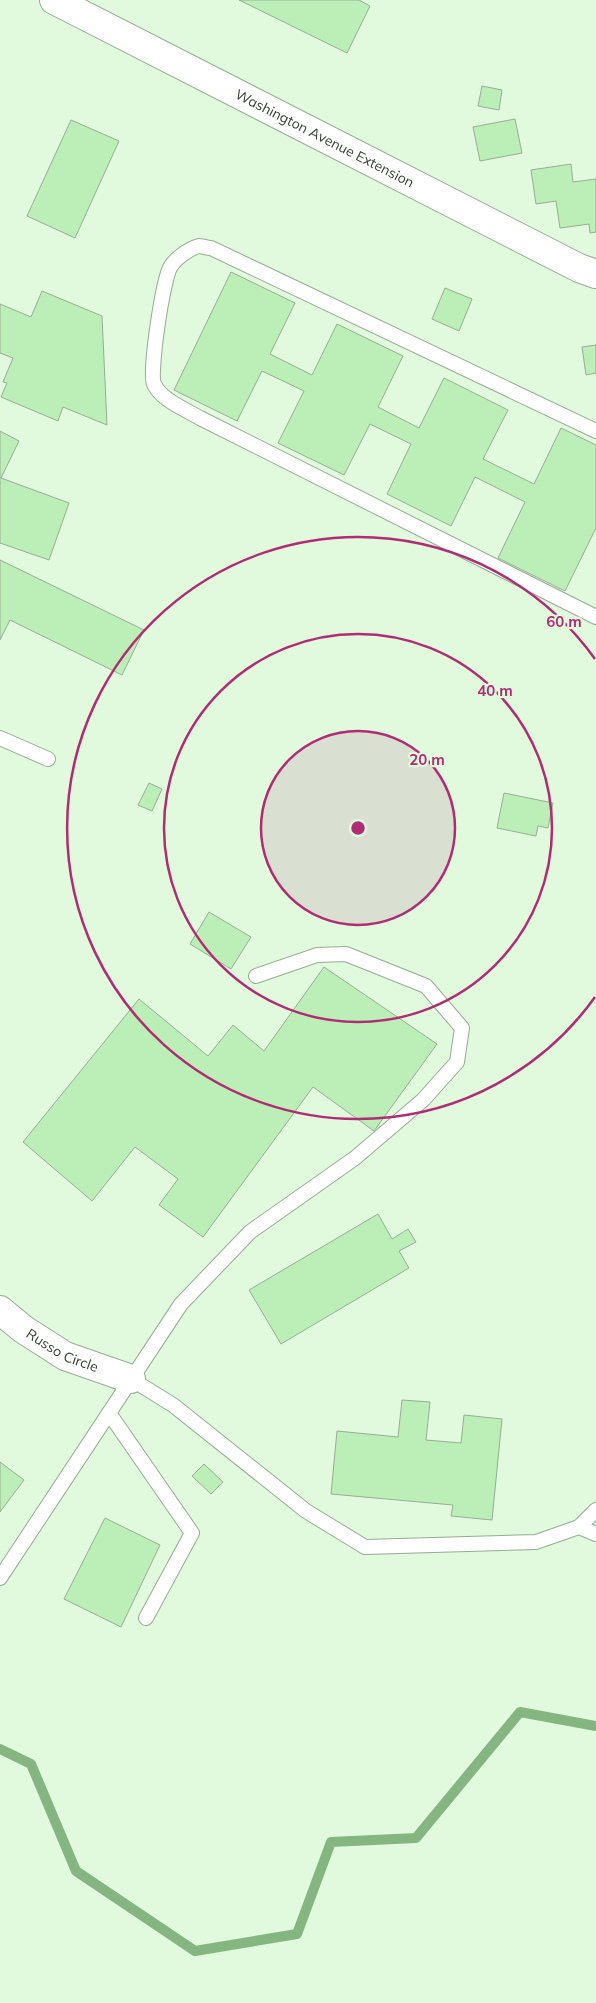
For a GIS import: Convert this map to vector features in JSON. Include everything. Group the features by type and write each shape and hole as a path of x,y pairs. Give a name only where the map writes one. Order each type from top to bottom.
{"street":[{"name":"Washington Avenue Extension","path":"54,0 579,268 596,274"},
{"name":"Russo Circle","path":"0,1310 23,1329 65,1356 131,1379"}],"lane":[{"path":"596,431 210,248 200,246 184,254 170,266 165,283 152,366 152,382 163,395 200,418 596,617"},
{"path":"0,738 48,759"},
{"path":"0,1578 181,1304 250,1232 355,1158 423,1100 457,1062 462,1028 426,986 346,954 317,955 256,976"},
{"path":"131,1379 174,1405 306,1511 365,1547 536,1542 579,1528 596,1510"},
{"path":"109,1413 192,1533 146,1618"},
{"path":"579,1528 596,1534"}],"building":[{"path":"239,0 359,0 370,6 347,53"},
{"path":"482,86 502,90 499,110 478,106"},
{"path":"515,119 522,153 480,161 473,127"},
{"path":"71,120 119,141 75,238 27,216"},
{"path":"571,164 573,182 596,179 596,232 590,233 589,224 560,228 556,201 536,204 531,170"},
{"path":"231,272 295,303 270,354 312,375 337,324 403,356 378,407 419,428 444,378 508,410 483,459 534,484 561,428 596,445 596,528 565,591 498,558 525,502 475,477 451,526 387,494 411,444 370,424 344,475 278,443 304,391 262,371 237,421 174,390"},
{"path":"445,288 472,299 459,331 432,319"},
{"path":"42,291 102,316 107,425 63,407 58,421 1,397 7,383 3,382 13,358 0,353 0,304 31,317"},
{"path":"596,345 596,373 586,375 582,347"},
{"path":"0,431 19,441 1,478 69,503 49,560 0,543"},
{"path":"0,560 144,630 122,675 10,620 0,640"},
{"path":"149,783 162,789 152,811 138,805"},
{"path":"504,793 553,803 548,828 538,826 536,836 497,828"},
{"path":"209,912 251,937 231,969 190,944"},
{"path":"324,967 437,1044 374,1131 313,1087 203,1237 159,1205 178,1179 135,1147 92,1201 23,1142 139,999 208,1056 233,1025 264,1051"},
{"path":"378,1214 392,1239 408,1229 416,1242 399,1251 409,1268 281,1344 249,1290"},
{"path":"402,1400 430,1402 426,1440 461,1443 464,1415 502,1419 492,1520 451,1516 453,1505 331,1494 337,1431 398,1437"},
{"path":"0,1462 24,1480 0,1512"},
{"path":"204,1464 223,1482 211,1494 192,1476"},
{"path":"105,1518 160,1545 121,1627 64,1599"}],"waterway":[{"path":"0,1749 31,1764 76,1871 195,1951 297,1934 331,1842 416,1838 520,1712 596,1726"}]}
